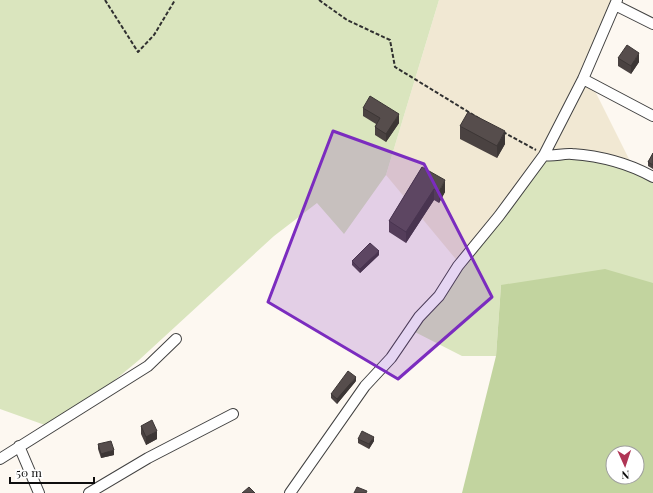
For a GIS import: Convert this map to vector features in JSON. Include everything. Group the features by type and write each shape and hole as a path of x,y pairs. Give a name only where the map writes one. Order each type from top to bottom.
{"street":[{"path":"290,493 365,386 391,358 419,317 439,296 458,266 499,216 544,155 583,79 616,3 653,24"},
{"path":"583,79 653,116"},
{"path":"544,155 570,153 590,155 640,170 653,177"},
{"path":"0,459 148,366 176,339"},
{"path":"89,493 148,458 233,414"},
{"path":"19,446 39,493"}],"path":[{"path":"106,0 138,52 154,35 175,0"},
{"path":"319,0 347,20 390,40 395,67 482,120"},
{"path":"501,131 544,155"}],"highlighted area":[{"path":"333,131 424,164 492,297 398,379 268,302"}],"shaded area":[{"path":"439,0 623,0 587,75 647,195 459,263 386,175"}],"green space":[{"path":"0,0 439,0 386,175 344,234 317,203 274,236 139,360 56,429 0,409"},
{"path":"588,159 639,174 653,183 653,283 501,285 496,356 462,356 409,329 531,168 550,160"},
{"path":"605,269 653,283 653,493 462,493 496,356 501,285"}],"building":[{"path":"627,45 639,53 631,66 618,58"},
{"path":"370,96 399,114 386,134 375,127 380,118 363,108"},
{"path":"468,112 505,131 497,146 460,126"},
{"path":"653,153 653,165 648,162"},
{"path":"422,167 445,180 439,192 434,189 406,232 389,221"},
{"path":"370,243 379,251 360,269 352,261"},
{"path":"348,371 356,377 337,399 331,394"},
{"path":"152,420 157,431 146,437 141,426"},
{"path":"362,431 374,437 369,444 358,439"},
{"path":"111,441 114,450 101,454 98,444"},
{"path":"249,487 255,493 242,493"},
{"path":"357,487 367,491 366,493 354,493"}]}
